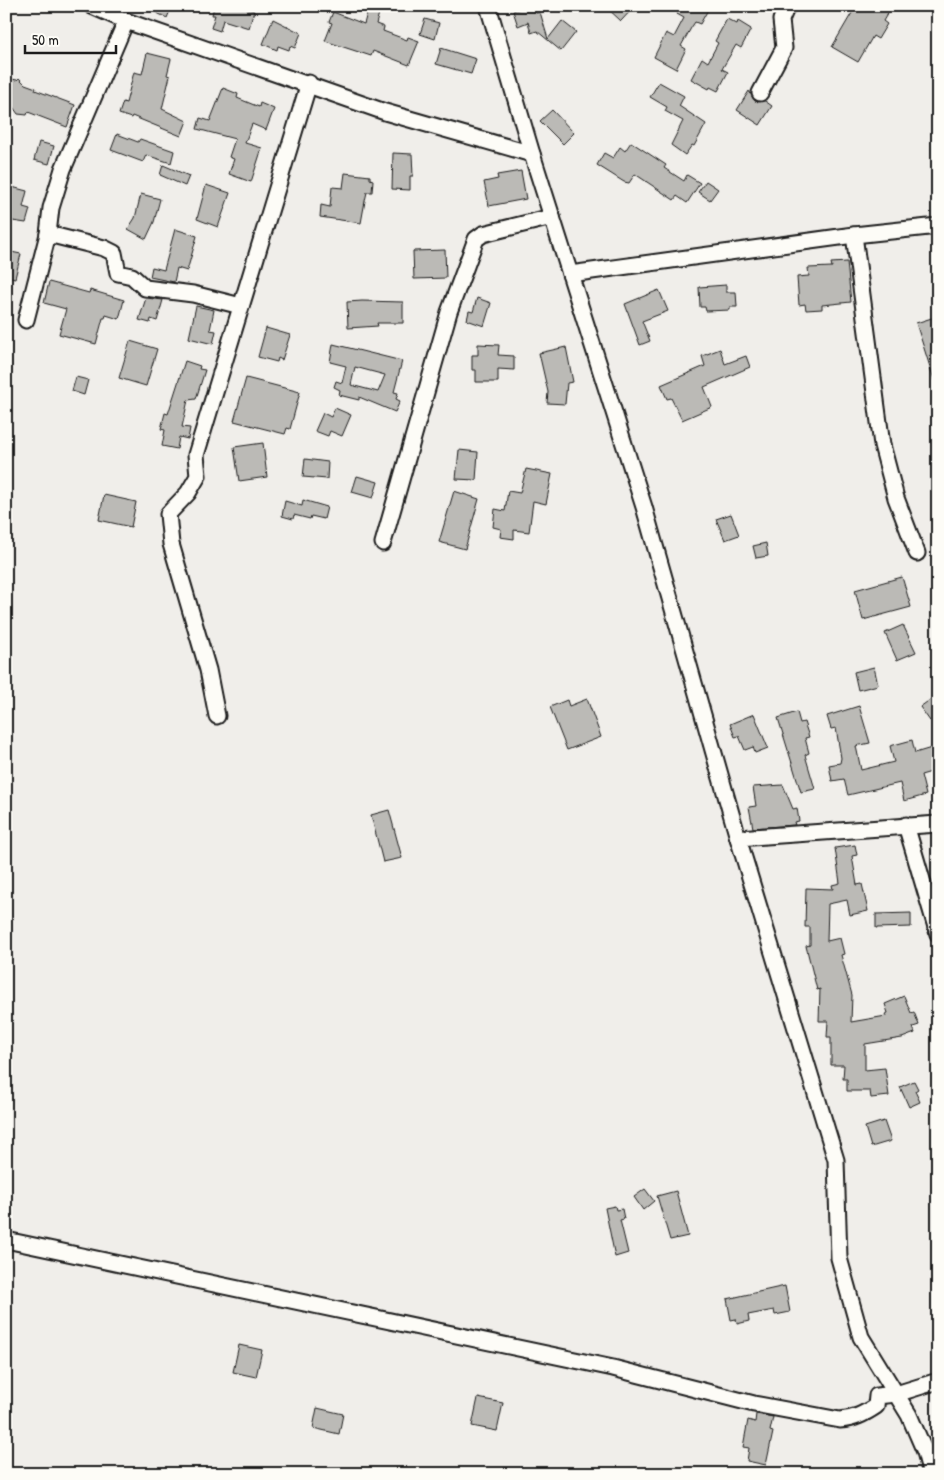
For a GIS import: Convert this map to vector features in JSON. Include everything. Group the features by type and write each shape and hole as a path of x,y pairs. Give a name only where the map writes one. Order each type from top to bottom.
{"street":[{"path":"92,6 126,21 309,83 385,112 532,154"},
{"path":"488,6 532,154 644,507 738,838 836,1160 839,1258 861,1338 896,1394 925,1452 931,1474"},
{"path":"760,93 784,48 781,20 787,6"},
{"path":"26,320 48,234 51,208 63,169 126,21"},
{"path":"217,716 208,670 171,544 168,514 188,493 198,476 196,455 309,83"},
{"path":"383,543 449,312 476,239 483,234 552,217"},
{"path":"570,274 854,235 938,226"},
{"path":"48,234 104,248 114,253 118,273 132,276 145,288 193,294 241,306"},
{"path":"854,235 882,445 896,498 917,553"},
{"path":"738,838 938,824"},
{"path":"906,826 938,934"},
{"path":"6,1240 613,1368 754,1404 840,1420 853,1419 868,1412 876,1406 876,1396 896,1394 938,1380"}],"building":[{"path":"143,6 172,6 167,18"},
{"path":"214,6 237,6 254,11 249,28 223,20 220,31 211,28 215,15 212,15"},
{"path":"369,6 381,6 376,24 384,27 383,31 407,40 408,37 419,41 409,65 373,51 371,56 325,41 332,23 329,22 333,12 364,24"},
{"path":"518,6 533,6 536,13 540,12 548,39 562,21 576,32 561,51 537,31 531,33 528,22 518,26 513,11 519,9"},
{"path":"605,6 635,6 621,21"},
{"path":"681,6 710,6 700,24 695,22 681,46 686,49 676,69 654,57 666,33 674,37 684,18 677,14"},
{"path":"856,6 892,6 883,21 887,24 878,39 873,36 858,62 832,47"},
{"path":"273,19 301,33 295,48 290,46 289,50 278,46 277,50 263,44"},
{"path":"425,19 439,23 435,39 420,34"},
{"path":"727,19 737,24 738,21 751,29 741,48 736,45 722,69 728,72 718,91 710,87 709,89 691,79 702,58 708,62 718,43 715,41"},
{"path":"441,48 476,59 471,74 436,64"},
{"path":"147,53 171,59 167,75 170,76 162,109 187,121 181,136 132,116 131,118 119,114 123,102 126,103 134,72 142,74"},
{"path":"6,78 17,80 19,78 25,84 36,88 35,90 75,105 67,127 28,112 27,115 18,114 13,107 6,105"},
{"path":"659,82 684,96 679,106 706,124 694,146 692,145 685,155 671,145 683,121 665,111 667,107 650,97"},
{"path":"223,88 238,94 237,98 259,107 260,103 274,109 266,130 252,124 245,143 262,148 251,182 229,174 234,159 229,157 235,139 197,129 200,118 210,121"},
{"path":"749,91 755,101 765,101 772,106 760,125 737,110"},
{"path":"552,110 574,133 563,144 540,121"},
{"path":"117,134 138,142 140,139 174,151 171,163 146,155 143,162 111,150"},
{"path":"39,142 54,146 49,164 34,160"},
{"path":"631,142 666,165 664,168 684,181 687,175 700,183 687,203 677,196 674,200 635,174 629,183 624,182 597,165 604,153 613,158 620,147 625,151"},
{"path":"393,153 412,154 413,176 410,176 410,190 392,189"},
{"path":"163,165 189,176 185,186 160,175"},
{"path":"521,171 526,199 489,206 484,182 498,179 497,175"},
{"path":"345,173 370,176 370,179 373,180 372,192 367,192 361,223 320,217 321,205 330,207 332,187 343,188"},
{"path":"706,181 718,189 710,200 698,192"},
{"path":"206,185 230,193 218,227 197,219"},
{"path":"8,186 27,191 23,207 30,209 26,223 6,220"},
{"path":"141,194 160,199 154,222 146,239 128,229 135,218"},
{"path":"175,229 197,236 187,271 177,268 174,282 150,277 152,267 164,270"},
{"path":"445,250 446,278 414,279 413,251"},
{"path":"6,251 21,254 15,278 6,276"},
{"path":"847,262 851,302 822,305 822,309 806,310 805,304 799,305 797,277 809,276 808,268 832,267 831,263"},
{"path":"49,282 89,293 90,290 124,300 119,319 106,315 103,318 96,344 59,334 66,309 44,303"},
{"path":"726,285 726,292 736,292 737,307 730,307 730,310 706,311 705,307 700,307 699,287"},
{"path":"659,290 668,311 642,321 650,341 640,345 625,304"},
{"path":"146,298 163,300 157,321 151,319 150,323 139,320"},
{"path":"477,298 491,303 484,326 467,320 469,311 473,312"},
{"path":"347,302 403,302 403,323 377,323 378,326 348,328"},
{"path":"196,306 214,310 210,330 216,331 213,344 189,338"},
{"path":"938,316 938,385 936,386 916,323"},
{"path":"266,328 290,335 282,360 278,358 277,362 258,357"},
{"path":"130,341 157,349 146,386 119,378"},
{"path":"333,344 402,361 394,392 398,393 396,399 400,401 395,412 359,397 359,400 339,395 340,390 334,387 336,381 342,383 346,366 330,362","holes":["355,367 385,375 378,392 351,385"]},
{"path":"478,344 499,345 498,355 514,356 514,370 498,369 498,382 476,382 476,370 472,370 472,355 478,355"},
{"path":"566,347 573,382 567,383 565,404 547,403 548,392 539,353"},
{"path":"720,349 725,364 746,356 750,367 704,387 712,407 682,420 671,398 667,399 661,385 705,366 702,356"},
{"path":"185,361 200,366 199,369 205,370 196,399 188,400 182,427 190,428 188,439 179,437 177,449 162,446 165,430 161,429 165,413 168,414"},
{"path":"76,377 88,380 84,395 72,391"},
{"path":"246,378 300,392 290,429 287,428 285,434 234,421"},
{"path":"335,408 351,415 342,436 330,431 328,436 315,431 323,413 331,417"},
{"path":"263,443 267,477 239,481 234,447"},
{"path":"459,450 478,452 476,480 456,479"},
{"path":"305,459 328,462 327,479 303,477"},
{"path":"526,469 552,474 546,504 533,501 529,532 514,530 514,539 500,537 501,529 493,527 495,509 505,511 508,491 520,493"},
{"path":"357,476 378,482 373,498 352,492"},
{"path":"454,491 479,499 465,549 439,542"},
{"path":"104,495 136,502 131,527 99,520"},
{"path":"303,500 327,507 324,519 311,516 310,519 294,515 293,519 282,516 285,501 302,506"},
{"path":"731,514 739,535 725,540 716,519"},
{"path":"766,543 768,556 756,558 753,546"},
{"path":"902,577 911,607 863,620 855,590"},
{"path":"903,625 916,652 897,660 885,633"},
{"path":"874,667 878,685 858,690 854,672"},
{"path":"938,694 938,715 930,721 920,707"},
{"path":"587,699 601,737 567,750 550,707 567,700 569,706"},
{"path":"859,706 870,743 856,746 861,770 894,762 890,746 912,740 915,753 938,746 938,770 921,775 926,795 904,801 900,783 848,795 844,779 832,781 829,765 840,763 841,758 836,728 831,729 827,716"},
{"path":"797,712 800,723 804,722 809,737 805,738 809,753 805,755 815,789 801,792 778,718"},
{"path":"754,714 768,748 755,753 753,747 745,750 739,736 735,737 730,724"},
{"path":"783,785 793,809 797,808 799,821 794,822 795,825 753,828 749,807 756,806 753,787"},
{"path":"389,810 402,858 383,862 371,815"},
{"path":"855,845 857,855 852,856 857,885 862,884 868,911 850,915 847,900 828,904 827,941 840,938 844,954 841,955 852,995 851,1022 886,1016 885,1014 888,1013 885,1004 904,996 911,1013 914,1012 919,1025 913,1027 915,1033 902,1038 865,1044 865,1070 885,1068 889,1096 871,1098 870,1091 847,1091 847,1079 843,1079 844,1065 831,1065 831,1037 827,1037 828,1021 819,1021 820,989 817,990 806,946 810,945 810,927 805,927 806,888 833,889 832,885 840,883 835,848"},
{"path":"911,913 911,927 876,928 876,914"},
{"path":"914,1081 918,1089 915,1091 920,1102 909,1107 900,1087"},
{"path":"884,1121 891,1141 871,1147 865,1127"},
{"path":"645,1189 654,1201 643,1210 634,1197"},
{"path":"676,1191 688,1236 670,1240 657,1196"},
{"path":"615,1206 616,1210 622,1209 624,1219 620,1220 628,1253 615,1257 605,1208"},
{"path":"785,1286 790,1312 775,1315 774,1310 748,1315 749,1321 737,1324 736,1319 731,1320 727,1299"},
{"path":"239,1345 262,1350 256,1377 233,1372"},
{"path":"478,1398 503,1403 497,1431 472,1426"},
{"path":"317,1408 343,1414 339,1434 313,1428"},
{"path":"756,1414 773,1417 770,1431 773,1432 766,1465 747,1461 749,1448 743,1447 748,1420 755,1422"}]}
